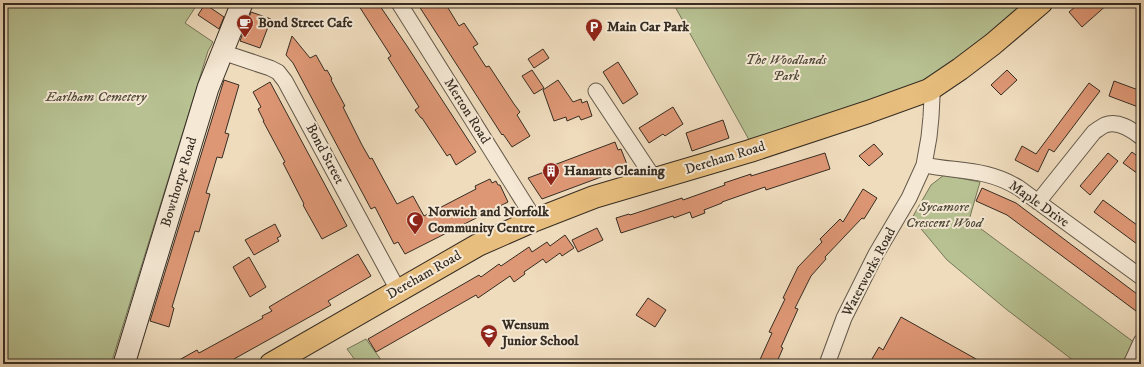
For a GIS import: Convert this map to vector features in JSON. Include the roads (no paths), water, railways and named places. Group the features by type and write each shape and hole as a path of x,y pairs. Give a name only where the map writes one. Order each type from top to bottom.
{"main road":[{"name":"Dereham Road","path":"271,364 478,245 535,220 584,200 764,146 868,112 929,90 993,44 1041,3"}],"street":[{"name":"Bowthorpe Road","path":"124,364 206,96 242,3"},
{"name":"Merton Road","path":"399,3 535,220"},
{"name":"Bond Street","path":"222,52 270,68 278,72 286,81 398,290"},
{"name":"Waterworks Road","path":"827,364 844,318 879,249 909,198 924,165 931,117 932,97 929,90"},
{"path":"596,91 653,179"},
{"path":"1038,202 1094,132 1106,125 1120,125 1128,127 1141,137"},
{"name":"Maple Drive","path":"924,165 992,175 1007,180 1141,276"},
{"path":"1131,364 1141,342"}],"place":[{"name":"Bond Street Cafe","path":"245,38"},
{"name":"Main Car Park","path":"594,42"},
{"name":"Hanants Cleaning","path":"551,186"},
{"name":"Norwich and Norfolk Community Centre","path":"415,235"},
{"name":"Wensum Junior School","path":"489,348"}],"park label":[{"name":"The Woodlands Park","path":"786,68"},
{"name":"Earlham Cemetery","path":"96,97"},
{"name":"Sycamore Crescent Wood","path":"944,216"}]}
